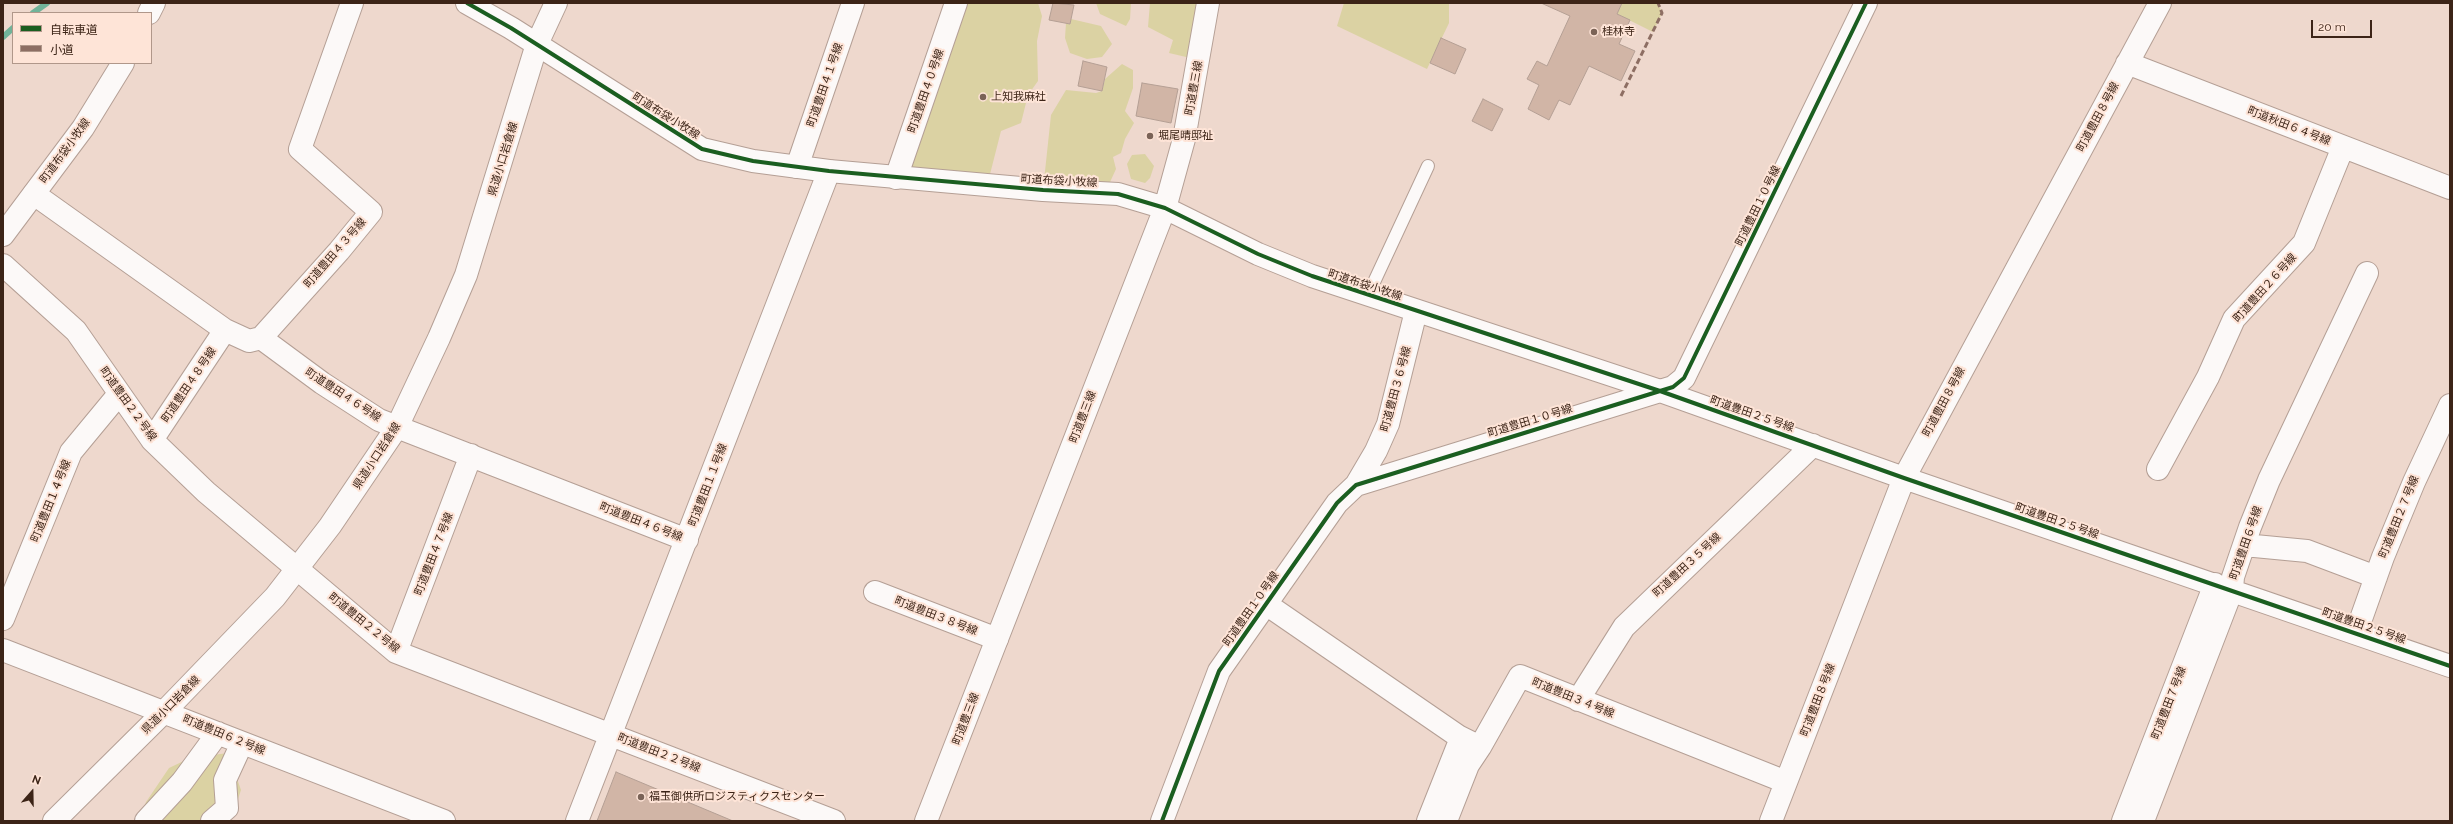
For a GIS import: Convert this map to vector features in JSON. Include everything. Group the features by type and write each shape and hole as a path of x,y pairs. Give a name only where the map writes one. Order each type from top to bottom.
{"street":[{"path":"150,12 154,3"},
{"name":"町道豊田４３号線","path":"261,338 339,251 371,212 300,149 352,3"},
{"name":"町道布袋小牧線","path":"467,3 537,44 702,149 753,162 829,171 1043,190 1118,194 1165,208 1264,257 1312,276 1660,391"},
{"name":"県道小口岩倉線","path":"54,821 164,712 252,621 298,569 397,427 439,338 466,275 537,44 556,3"},
{"name":"町道豊田４１号線","path":"797,167 853,3"},
{"name":"町道豊田４０号線","path":"896,178 956,3"},
{"name":"町道豊三線","path":"926,821 1165,208 1184,139 1208,3"},
{"name":"町道豊田１０号線","path":"1162,821 1219,671 1337,503 1356,485 1673,387 1684,378 1866,3"},
{"name":"町道豊田８号線","path":"1771,821 1904,478 2160,3"},
{"name":"町道秋田６４号線","path":"2128,63 2450,188"},
{"name":"町道布袋小牧線","path":"3,235 82,128 122,64"},
{"name":"町道豊田２６号線","path":"2158,469 2208,377 2234,320 2304,243 2343,147"},
{"name":"町道豊田１１号線","path":"577,821 829,171"},
{"path":"34,194 225,330 249,341 261,338"},
{"name":"町道豊田２２号線","path":"3,265 76,331 152,440 206,492 396,652 834,821"},
{"name":"町道豊田６号線","path":"2143,821 2223,588 2233,577 2269,480 2367,273"},
{"name":"町道豊田３６号線","path":"1356,485 1376,451 1388,424 1416,310"},
{"name":"町道豊田４８号線","path":"152,440 225,330"},
{"name":"町道豊田４６号線","path":"261,338 322,383 379,420 687,540"},
{"name":"町道豊田２５号線","path":"1660,391 1904,478 2450,666"},
{"name":"町道豊田１４号線","path":"3,619 71,452 119,394"},
{"name":"町道豊田２７号線","path":"2356,633 2376,577 2414,482 2450,405"},
{"name":"町道豊田３５号線","path":"1578,700 1624,627 1813,445"},
{"name":"町道豊田４７号線","path":"396,652 471,455"},
{"path":"2244,545 2307,551 2376,577"},
{"name":"町道豊田７号線","path":"2123,821 2223,588"},
{"name":"町道豊田３８号線","path":"875,592 997,639"},
{"path":"1266,604 1470,743"},
{"name":"町道豊田６２号線","path":"3,650 444,821"},
{"name":"町道豊田３４号線","path":"1470,743 1520,676 1786,782"},
{"path":"146,821 182,782 218,733"},
{"path":"212,821 226,808 225,780 242,743"},
{"path":"1428,821 1470,743"},
{"path":"1446,821 1468,764 1470,743"}],"lane":[{"path":"1368,295 1428,166"}],"shaded area":[{"path":"956,3 1038,3 1042,16 1037,41 1038,81 1028,95 1021,123 1001,131 987,186 896,178"},
{"path":"1096,3 1131,3 1130,19 1126,26 1100,14"},
{"path":"1150,3 1208,3 1199,60 1169,53 1173,40 1148,27"},
{"path":"1344,3 1449,3 1449,23 1427,69 1337,26"},
{"path":"1622,3 1658,3 1662,13 1653,32 1617,14"},
{"path":"1071,19 1101,26 1112,44 1102,57 1087,59 1070,53 1065,38 1066,23 1070,24"},
{"path":"1122,64 1133,70 1133,88 1125,111 1134,123 1125,139 1121,153 1113,157 1116,169 1105,193 1043,190 1051,115 1066,90 1096,93 1102,91 1105,79"},
{"path":"1145,154 1154,166 1150,178 1145,183 1131,179 1127,164 1132,155"},
{"path":"228,753 241,790 232,817 224,821 139,821 146,802 169,768 190,758"}],"building":[{"path":"1053,3 1074,5 1070,24 1049,20"},
{"name":"桂林寺","path":"1541,3 1622,3 1617,14 1630,20 1619,44 1635,51 1621,81 1589,66 1570,105 1559,100 1549,120 1528,109 1539,85 1527,79 1537,61 1547,66 1570,16"},
{"path":"1441,38 1466,49 1455,74 1430,63"},
{"path":"1083,61 1107,67 1102,91 1078,86"},
{"path":"1142,83 1178,89 1171,123 1136,116"},
{"path":"1483,99 1503,109 1492,131 1472,121"},
{"name":"福玉御供所ロジスティクスセンター","path":"616,772 733,821 597,821"}],"waterway":[{"path":"34,12 47,3"},
{"path":"3,37 12,29"}],"marked path":[{"path":"1621,96 1662,13 1658,3"}],"cycle path":[{"path":"467,3 511,28 702,149 753,161 829,171 1043,190 1118,194 1165,208 1258,254 1312,276 1660,391 1904,478 2450,666"},
{"path":"1162,821 1219,671 1337,503 1356,485 1673,387 1684,378 1866,3"}],"place":[{"name":"桂林寺","path":"1594,32"},
{"name":"上知我麻社","path":"983,97"},
{"name":"堀尾晴邸祉","path":"1150,136"},
{"name":"福玉御供所ロジスティクスセンター","path":"641,797"}]}
